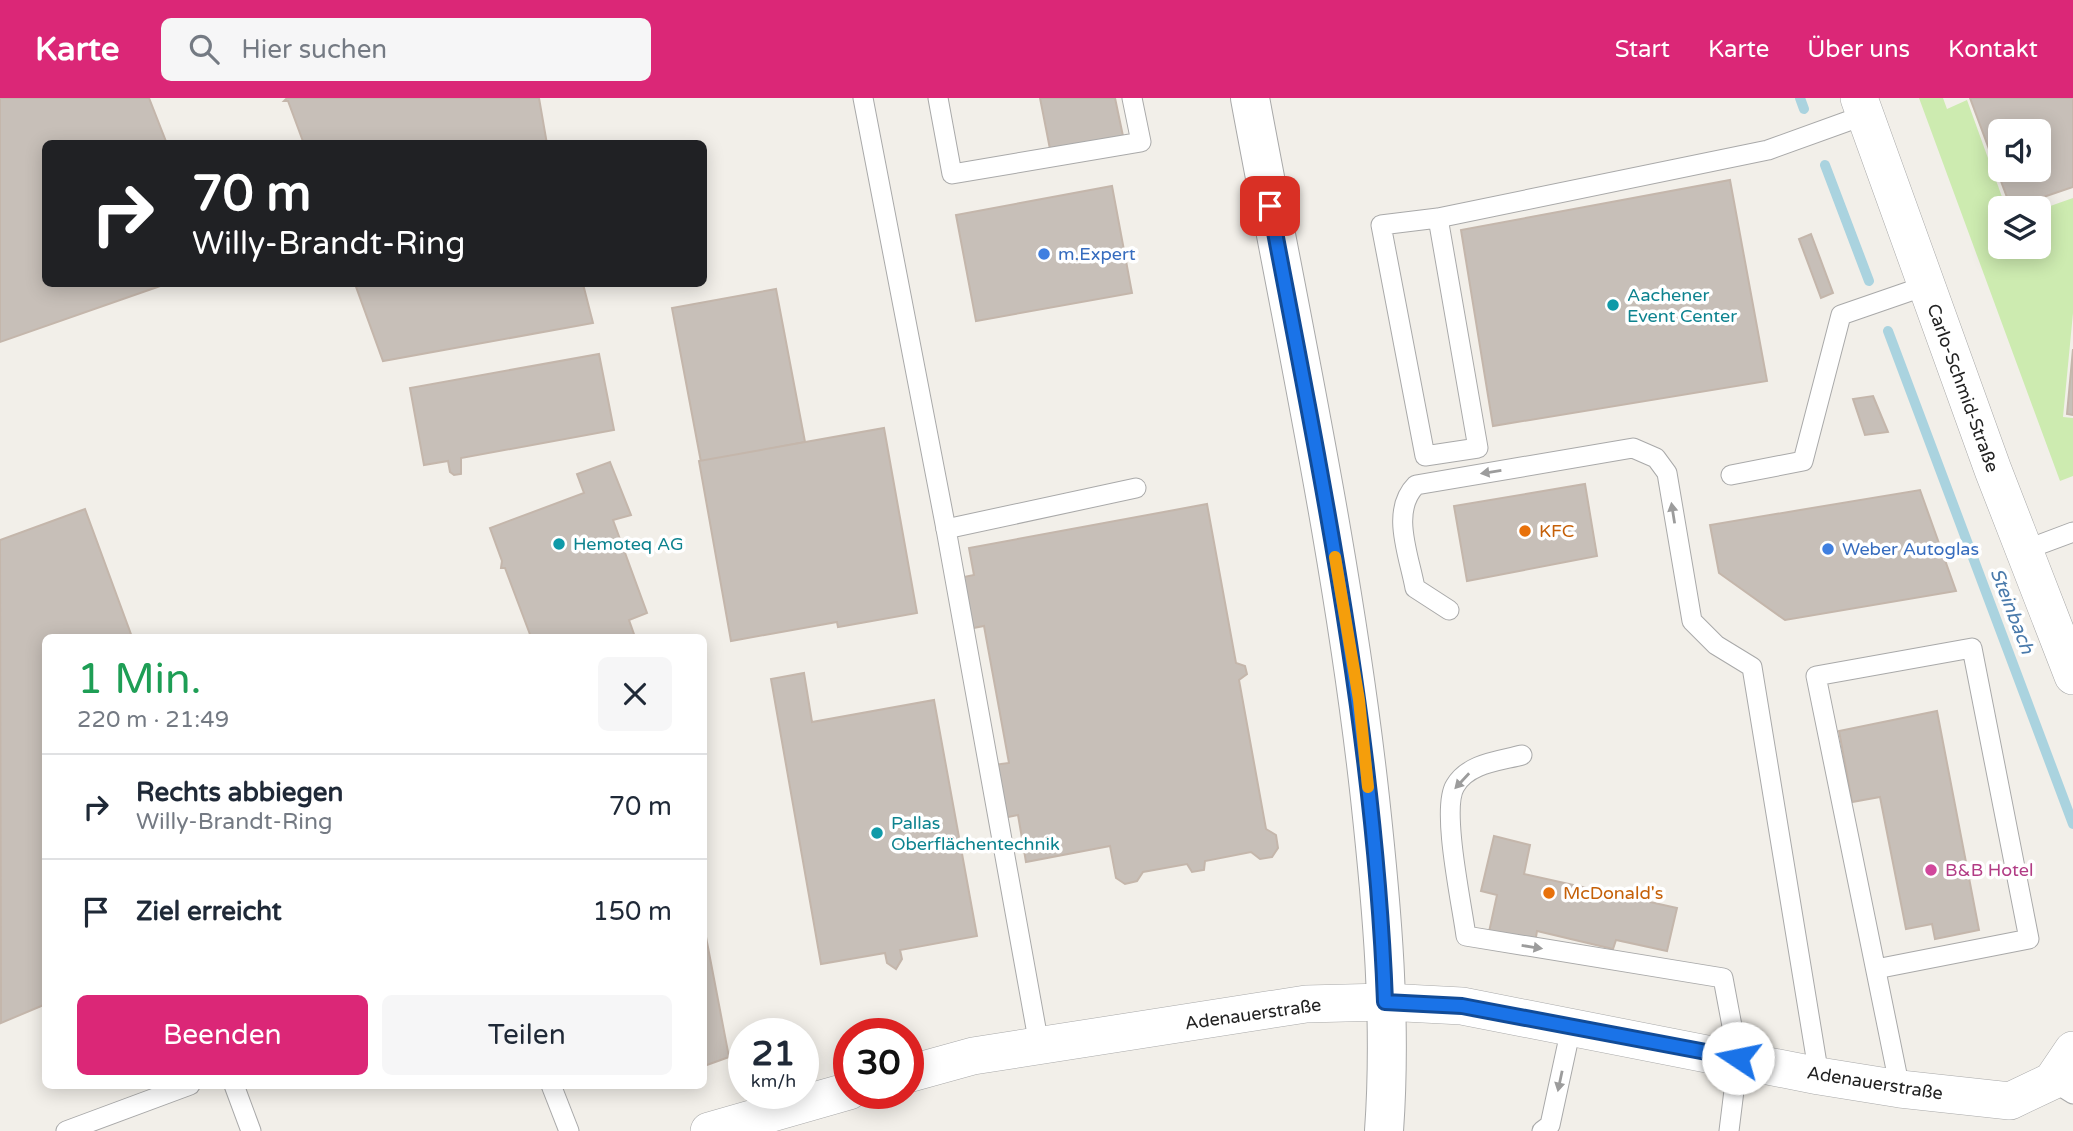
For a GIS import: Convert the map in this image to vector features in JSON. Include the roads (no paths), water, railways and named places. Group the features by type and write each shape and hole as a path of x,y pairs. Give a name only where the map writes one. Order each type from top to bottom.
{"street":[{"path":"1250,98 1326,503 1359,700 1382,907 1385,1002 1384,1131"},
{"name":"Carlo-Schmid-Straße","path":"1862,107 1926,286 2073,676"},
{"name":"Adenauerstraße","path":"924,1070 973,1056 1307,1004 1385,1002 1462,1006 1819,1076 1900,1089 2010,1101 2063,1088"},
{"path":"2063,1088 2073,1050"},
{"path":"709,1131 833,1096"}],"lane":[{"path":"863,98 946,529 1039,1045"},
{"path":"938,98 952,174 1141,142 1132,98"},
{"path":"1438,218 1478,448 1424,456 1381,225 1438,218 1768,150 1862,107"},
{"path":"1731,475 1803,461 1841,315 1926,286"},
{"path":"1449,610 1415,588 1401,512 1407,494 1416,485 1633,448 1656,458 1667,473 1692,621 1716,645 1752,667 1819,1076"},
{"path":"946,529 1136,488"},
{"path":"2025,550 2073,532"},
{"path":"1876,969 2029,939 1972,648 1816,676 1900,1089"},
{"path":"1522,755 1478,766 1455,785 1449,808 1466,936 1723,978 1738,1058 1729,1131"},
{"path":"1542,1131 1550,1125 1572,1028"},
{"path":"66,1131 179,1089"},
{"path":"235,1089 251,1131"},
{"path":"553,1089 569,1131"}],"waterway":[{"name":"Steinbach","path":"1800,98 1804,109"},
{"name":"Steinbach","path":"1825,165 1869,281"},
{"name":"Steinbach","path":"1888,331 2073,824"}],"place":[{"name":"m.Expert","path":"1044,254"},
{"name":"Aachener Event Center","path":"1613,305"},
{"name":"KFC","path":"1525,531"},
{"name":"Hemoteq AG","path":"559,544"},
{"name":"Weber Autoglas","path":"1828,549"},
{"name":"Pallas Oberflächentechnik","path":"877,833"},
{"name":"B&B Hotel","path":"1931,870"},
{"name":"McDonald's","path":"1549,893"}]}
